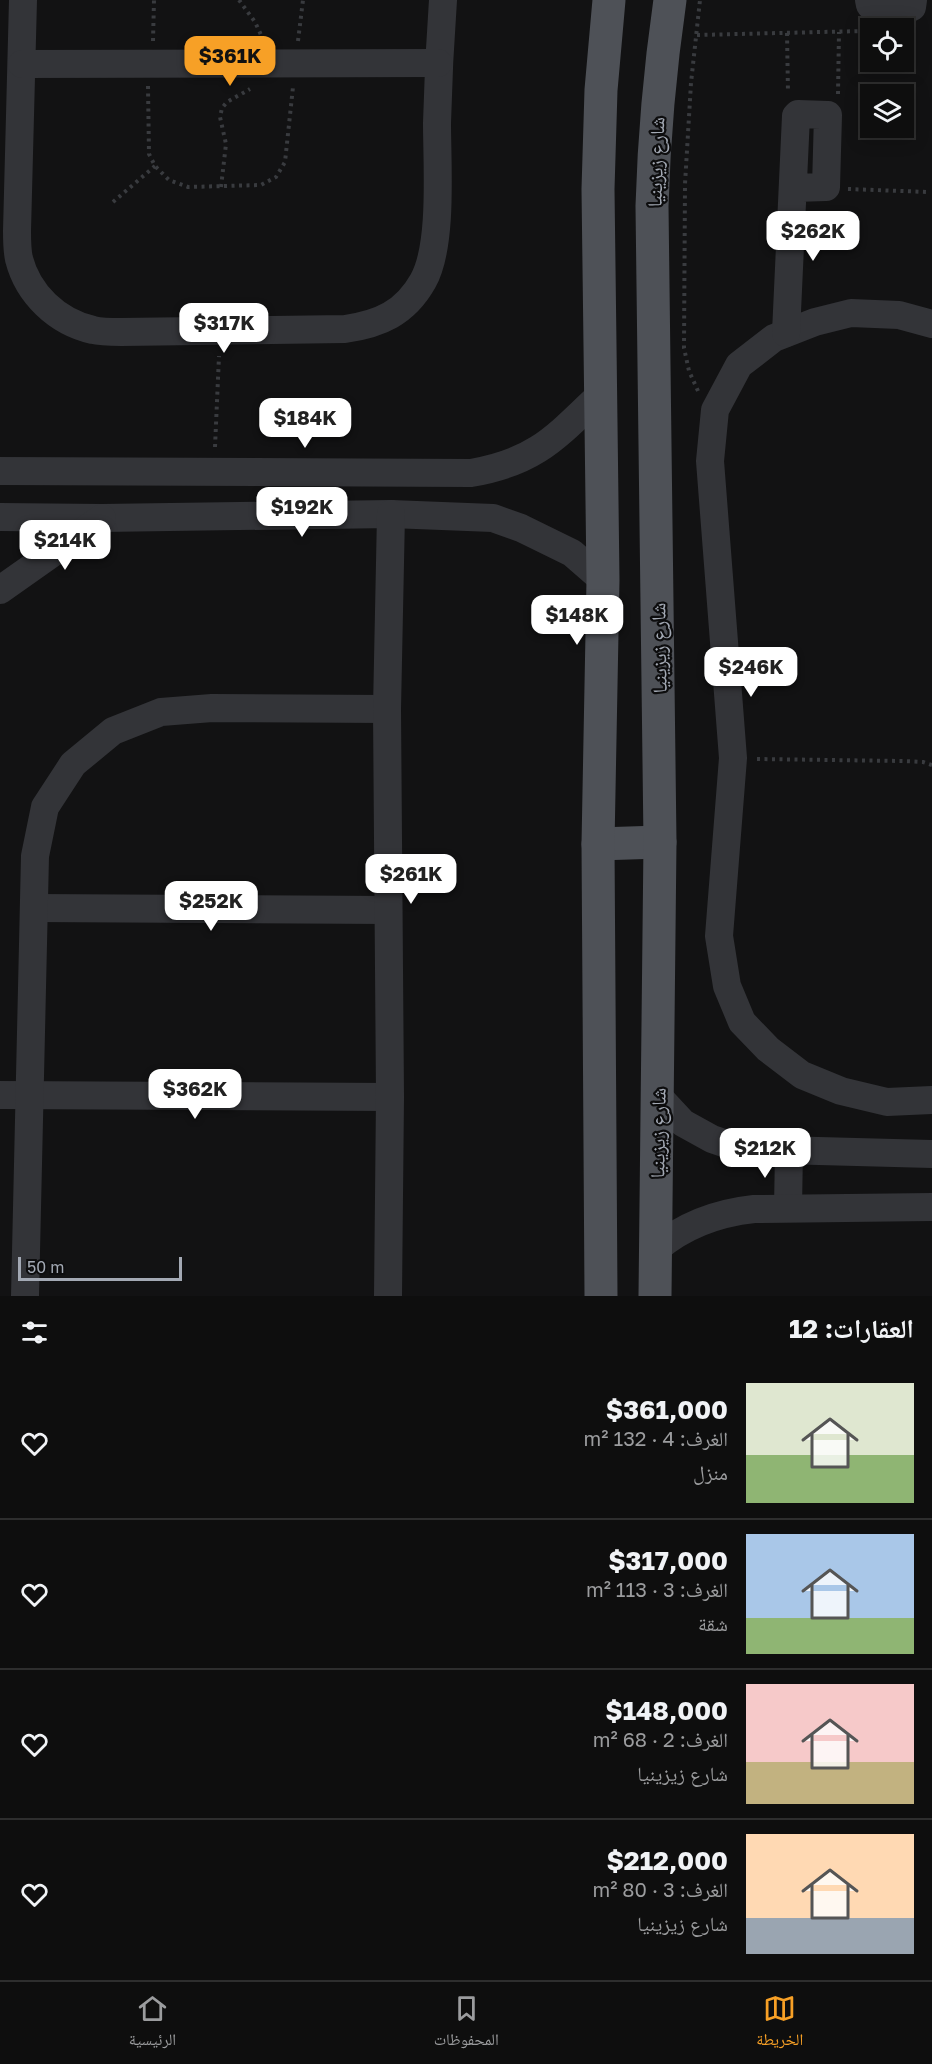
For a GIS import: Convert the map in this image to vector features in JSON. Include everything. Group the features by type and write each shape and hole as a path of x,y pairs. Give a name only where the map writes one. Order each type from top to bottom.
{"main road":[{"path":"601,1296 598,844 603,580 598,189 601,90 609,0"},
{"name":"شارع زيزينيا","path":"655,1296 660,842 652,206 654,137 670,0"},
{"path":"598,844 660,842"}],"street":[{"path":"23,0 16,231 19,258 29,284 45,305 68,321 93,331 345,330 369,326 391,316 410,300 424,280 432,260 436,230 438,63 443,0"},
{"path":"869,0 870,5 876,10 905,10 912,7 913,0"},
{"path":"22,64 438,63"},
{"path":"786,333 796,115 829,116 826,186 824,188 794,188"},
{"path":"932,324 898,315 851,313 815,322 774,338 739,365 715,410 710,461 733,758 719,936 727,986 742,1022 768,1048 802,1074 841,1091 887,1102 932,1100"},
{"path":"0,471 471,473 497,469 522,460 545,447 601,394"},
{"path":"388,1296 390,1097 387,709 391,514"},
{"path":"0,517 391,514 493,518 521,528 572,553 603,580"},
{"path":"0,590 102,518"},
{"path":"25,1296 35,856 45,807 74,764 113,731 161,712 212,708 387,709"},
{"path":"34,908 388,910"},
{"path":"0,1095 390,1097"},
{"path":"657,1095 683,1123 711,1139 741,1149 932,1154"},
{"path":"788,1209 789,1150"},
{"path":"656,1249 671,1236 700,1221 728,1212 788,1209 932,1208"}],"path":[{"path":"154,0 150,64 149,154 154,166 169,180 188,187 261,185 276,177 285,162 276,64 255,22 239,0"},
{"path":"221,187 226,144 220,117 222,108 227,102 254,86 276,64 303,0"},
{"path":"700,0 685,184 684,348 688,371 699,392 715,410"},
{"path":"696,35 860,31"},
{"path":"832,98 839,92 839,32"},
{"path":"787,33 788,93 791,98"},
{"path":"113,202 154,166"},
{"path":"824,188 928,192"},
{"path":"215,448 220,331"},
{"path":"733,758 903,761 932,765"}]}
